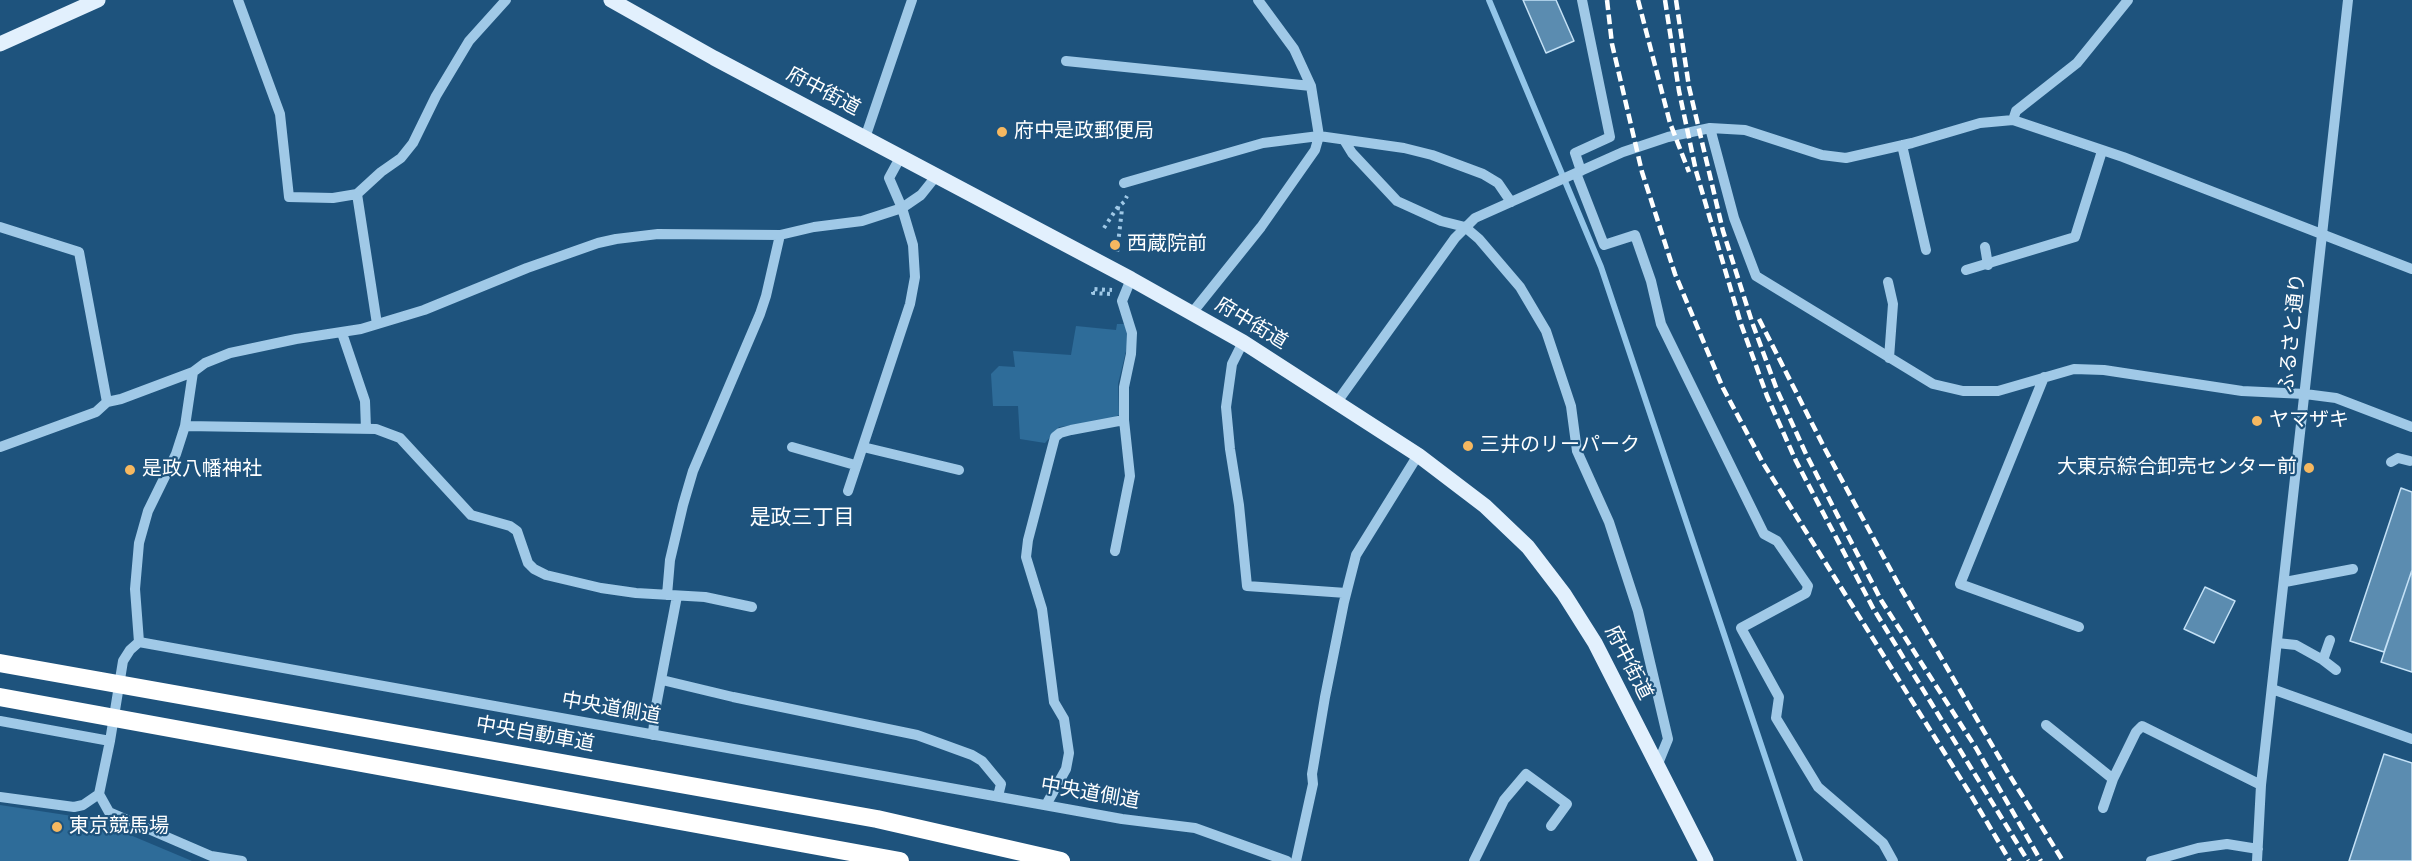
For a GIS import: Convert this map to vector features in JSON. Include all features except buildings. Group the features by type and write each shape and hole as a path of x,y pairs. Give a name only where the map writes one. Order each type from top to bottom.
{"highway":[{"name":"中央自動車道","path":"0,663 877,819 1061,861"},
{"path":"0,697 900,861"}],"main road":[{"path":"0,44 98,0"},
{"name":"府中街道","path":"611,0 714,58 1192,312 1243,342 1418,455 1485,506 1528,547 1564,594 1595,643 1706,859"}],"street":[{"path":"238,0 280,114 289,197 333,198 357,194 381,172 401,158 413,143 436,96 469,41 506,0"},
{"path":"865,138 912,0"},
{"path":"1192,312 1261,227 1315,150 1319,136 1311,86 1294,49 1258,0"},
{"path":"1582,0 1610,137 1575,153 1576,173 1604,245 1635,235 1651,281 1661,324 1764,534 1777,541 1808,586 1806,593 1741,628 1779,697 1776,718 1818,787 1883,843 1893,861"},
{"path":"2013,120 2016,111 2077,63 2128,0"},
{"name":"ふるさと通り","path":"2258,849 2261,785 2271,689 2285,582 2348,0"},
{"path":"1066,61 1311,86"},
{"path":"1337,402 1465,227 1475,218 1645,144 1710,128 1744,130 1822,155 1846,158 1980,123 2013,120 2123,157 2412,269"},
{"path":"1710,128 1734,218 1756,276 1933,384 1963,391 1998,391 2074,369 2104,370 2241,391 2336,398 2412,426"},
{"path":"1124,183 1263,143 1319,136 1404,148 1454,163 1498,183 1511,202"},
{"path":"1344,140 1352,153 1397,201 1441,221 1465,227 1479,239 1520,287 1546,331 1571,406 1577,452 1609,522 1638,611 1668,739 1657,766"},
{"path":"1902,145 1926,250"},
{"path":"1966,270 2074,237 2102,151"},
{"path":"848,491 910,304 915,277 913,245 902,208 889,178 901,156"},
{"path":"0,447 96,412 107,402 193,372 205,363 230,353 296,339 342,333 377,324 424,310 527,268 616,239 658,234 780,235 814,227 862,221 902,208 921,195 937,175"},
{"path":"357,194 377,324"},
{"path":"0,227 79,252 107,402"},
{"path":"653,735 672,595 670,560 682,505 693,471 756,325 766,296 780,235"},
{"path":"1985,247 1988,265"},
{"path":"1115,551 1130,476 1124,420 1124,387 1131,354 1131,333 1122,301 1131,279"},
{"path":"1888,282 1893,304 1889,358"},
{"path":"342,333 365,401 366,429"},
{"path":"1243,342 1232,364 1226,407 1247,586 1346,593"},
{"path":"193,372 185,426 176,454 148,511 139,543 135,589 139,642 123,661 99,794 109,812 211,856 242,861"},
{"path":"2044,377 1960,584 2079,627"},
{"path":"1047,805 1066,769 1069,753 1064,719 1054,702 1042,609 1026,557 1028,540 1055,437 1071,430 1124,420"},
{"path":"185,426 376,429 400,438 471,515 510,526 517,531 525,556 534,569 546,575 601,588 705,597 752,607"},
{"path":"792,447 855,465"},
{"path":"864,447 959,470"},
{"path":"1296,861 1313,784 1312,774 1319,730 1346,593 1356,555 1418,455"},
{"path":"2391,462 2398,458 2410,461"},
{"path":"2285,582 2353,569"},
{"path":"2323,660 2330,640"},
{"name":"中央道側道","path":"139,642 1122,819 1195,828 1287,861"},
{"path":"2277,643 2296,645 2336,670"},
{"path":"662,680 916,735 982,760 1001,784 998,796"},
{"path":"2271,689 2412,739"},
{"path":"0,721 110,741"},
{"path":"2046,725 2113,779"},
{"path":"2103,808 2113,779 2136,732 2142,726 2261,785"},
{"path":"1474,861 1504,800 1526,774 1567,804 1551,826"},
{"path":"0,797 74,807 83,805 99,794"},
{"path":"2151,861 2198,848 2227,844 2258,849 2257,861"}],"path":[{"path":"1104,228 1117,208 1122,209 1116,255"},
{"path":"1113,278 1112,290 1093,289 1093,293 1113,294"}],"shaded area":[{"path":"1117,324 1124,324 1127,331 1127,347 1118,384 1119,415 1106,421 1059,427 1045,443 1020,439 1018,406 993,406 991,374 999,366 1015,367 1013,351 1071,355 1076,326 1116,330"},
{"name":"東京競馬場","path":"0,805 92,819 192,861 0,861"}],"waterway":[{"path":"1489,0 1601,267 1800,861"}],"railway":[{"path":"1607,0 1612,44 1642,172 1675,274 1723,388 1763,463 2010,861"},
{"path":"1638,0 1670,123 1689,172"},
{"path":"1665,0 1679,91 1696,171 1741,324 1767,396 1796,461 1873,608 2028,861"},
{"path":"1676,0 1689,87 1723,231 1752,322 1777,390 1806,454 1881,600 1976,748 2041,861"},
{"path":"1759,319 1825,449 1900,587 2010,776 2063,861"}],"place":[{"name":"府中是政郵便局","path":"1002,132"},
{"name":"西蔵院前","path":"1115,245"},
{"name":"ヤマザキ","path":"2257,421"},
{"name":"三井のリーパーク","path":"1468,446"},
{"name":"大東京綜合卸売センター前","path":"2309,468"},
{"name":"是政八幡神社","path":"130,470"},
{"name":"東京競馬場","path":"57,827"}],"district":[{"name":"是政三丁目","path":"802,519"}]}
